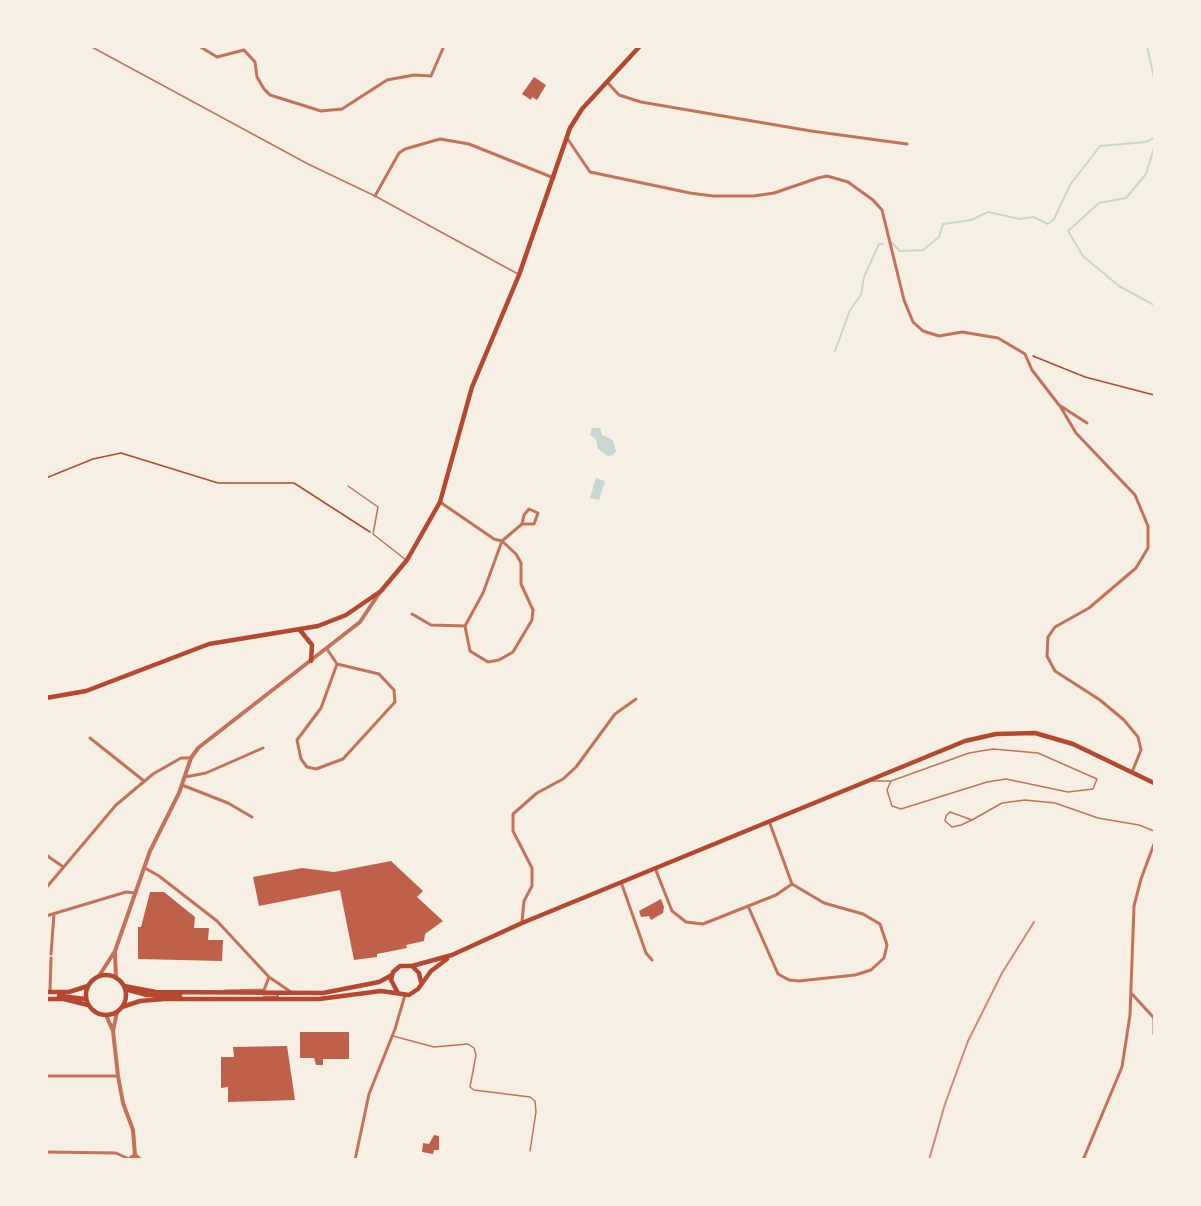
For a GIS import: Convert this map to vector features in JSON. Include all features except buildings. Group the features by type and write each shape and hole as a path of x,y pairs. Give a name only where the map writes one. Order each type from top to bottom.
{"main road":[{"path":"46,698 86,691 209,644 300,630 346,615 381,591 406,560 440,502 472,387 519,275 567,138 582,109 640,46"},
{"path":"300,630 312,645 311,661"},
{"path":"122,1006 140,1001 164,999 319,999 381,991 405,995 416,992 431,971 452,956 522,922 965,741 1018,733 1035,733 1073,744 1155,783"},
{"path":"47,995 88,986 99,976 116,978 124,988 159,996 191,996 197,993 293,994 351,990 379,982 392,975 400,966 412,966 452,956"},
{"path":"412,966 419,973 421,982"},
{"path":"392,975 392,985 398,993"},
{"path":"88,986 86,999 89,1005 97,1012 106,1015 117,1012 122,1006 124,988"},
{"path":"47,995 86,999"},
{"path":"47,995 89,1005"}],"street":[{"path":"200,46 218,57 244,50 255,62 257,77 270,95 321,111 342,109 387,80 414,75 431,76 444,46"},
{"path":"607,82 619,95 641,102 811,131 907,144"},
{"path":"375,196 399,153 405,148 440,138 469,144 554,178"},
{"path":"567,138 590,172 690,193 713,196 754,196 774,193 827,176 848,182 873,200 882,210 904,300 913,321 923,332 939,336 962,332 988,336 1025,354 1032,370 1059,405 1076,433 1135,495 1148,526 1148,548 1136,568 1089,608 1055,627 1048,637 1047,656 1054,671 1100,700 1124,720 1138,736 1141,750 1132,772"},
{"path":"1059,405 1088,423"},
{"path":"440,502 494,539 502,542 516,554 521,563 521,584 533,610 532,620 513,652 498,660 488,662 470,651 465,626 483,593 502,542 522,524 524,514 529,509 538,513 534,524 522,524"},
{"path":"99,976 115,951 156,835 182,785 191,758 207,741 327,649 367,615 381,591"},
{"path":"412,614 431,625 465,626"},
{"path":"327,649 337,664 380,674 394,690 395,702 343,759 316,769 307,767 301,759 297,740 321,708 337,664"},
{"path":"522,922 524,901 532,886 532,868 513,831 513,814 537,792 570,773 608,722 636,699"},
{"path":"90,738 144,782"},
{"path":"185,777 206,773 263,748"},
{"path":"46,888 62,866 116,805 144,782 181,758 191,758"},
{"path":"182,785 228,802 252,817"},
{"path":"747,906 778,974 789,980 855,975 871,970 884,958 886,945 880,924 863,914 824,903 792,884 769,821"},
{"path":"1083,1160 1122,1067 1131,994 1134,906 1140,879 1155,844"},
{"path":"46,855 62,866"},
{"path":"145,868 165,880 217,921 269,977 293,994"},
{"path":"655,868 672,911 686,922 703,924 776,895 792,884"},
{"path":"621,882 646,953 652,960"},
{"path":"46,916 126,892 135,893"},
{"path":"47,995 54,914"},
{"path":"115,951 116,978"},
{"path":"209,993 233,989 264,990 269,977"},
{"path":"232,999 277,997 278,985"},
{"path":"1131,994 1154,1018 1155,1034"},
{"path":"355,1160 369,1094 405,995"},
{"path":"113,1031 117,1012"},
{"path":"106,1015 113,1031 118,1076 123,1102 133,1130 135,1155 141,1160"},
{"path":"46,1076 118,1076"},
{"path":"46,1152 116,1153 128,1159 135,1155"}],"lane":[{"path":"90,46 308,164 375,196 519,275"},
{"path":"348,486 378,507 372,534 406,560"},
{"path":"869,780 891,781 969,753 993,749 1038,753 1097,779 1093,789 1068,792 1006,779 987,782 901,809 892,806 887,790 891,781"},
{"path":"972,820 950,812 945,821 952,827 972,820 1002,803 1025,800 1055,803 1098,818 1138,825 1155,831"},
{"path":"392,1036 434,1047 468,1044 474,1048 476,1055 470,1087 474,1090 530,1097 535,1101 536,1112 530,1151"}],"path":[{"path":"1025,354 1085,377 1155,395"},
{"path":"46,478 93,459 121,453 218,483 294,483 372,534"}],"shaded area":[{"path":"592,428 600,428 602,435 613,440 616,451 613,455 608,456 598,449 596,439 590,435"},
{"path":"596,478 605,481 599,500 590,498"}],"waterway":[{"path":"1147,46 1154,78"},
{"path":"892,243 900,251 923,250 939,237 943,224 971,220 988,212 1020,219 1034,217 1048,224 1054,219 1070,185 1100,146 1146,142 1154,138"},
{"path":"1154,148 1146,174 1126,198 1099,203 1068,231 1083,256 1119,286 1154,305"},
{"path":"835,351 850,310 861,295 864,277 879,244 883,244"}],"railway":[{"path":"929,1160 945,1104 968,1041 1002,973 1034,922"}]}
